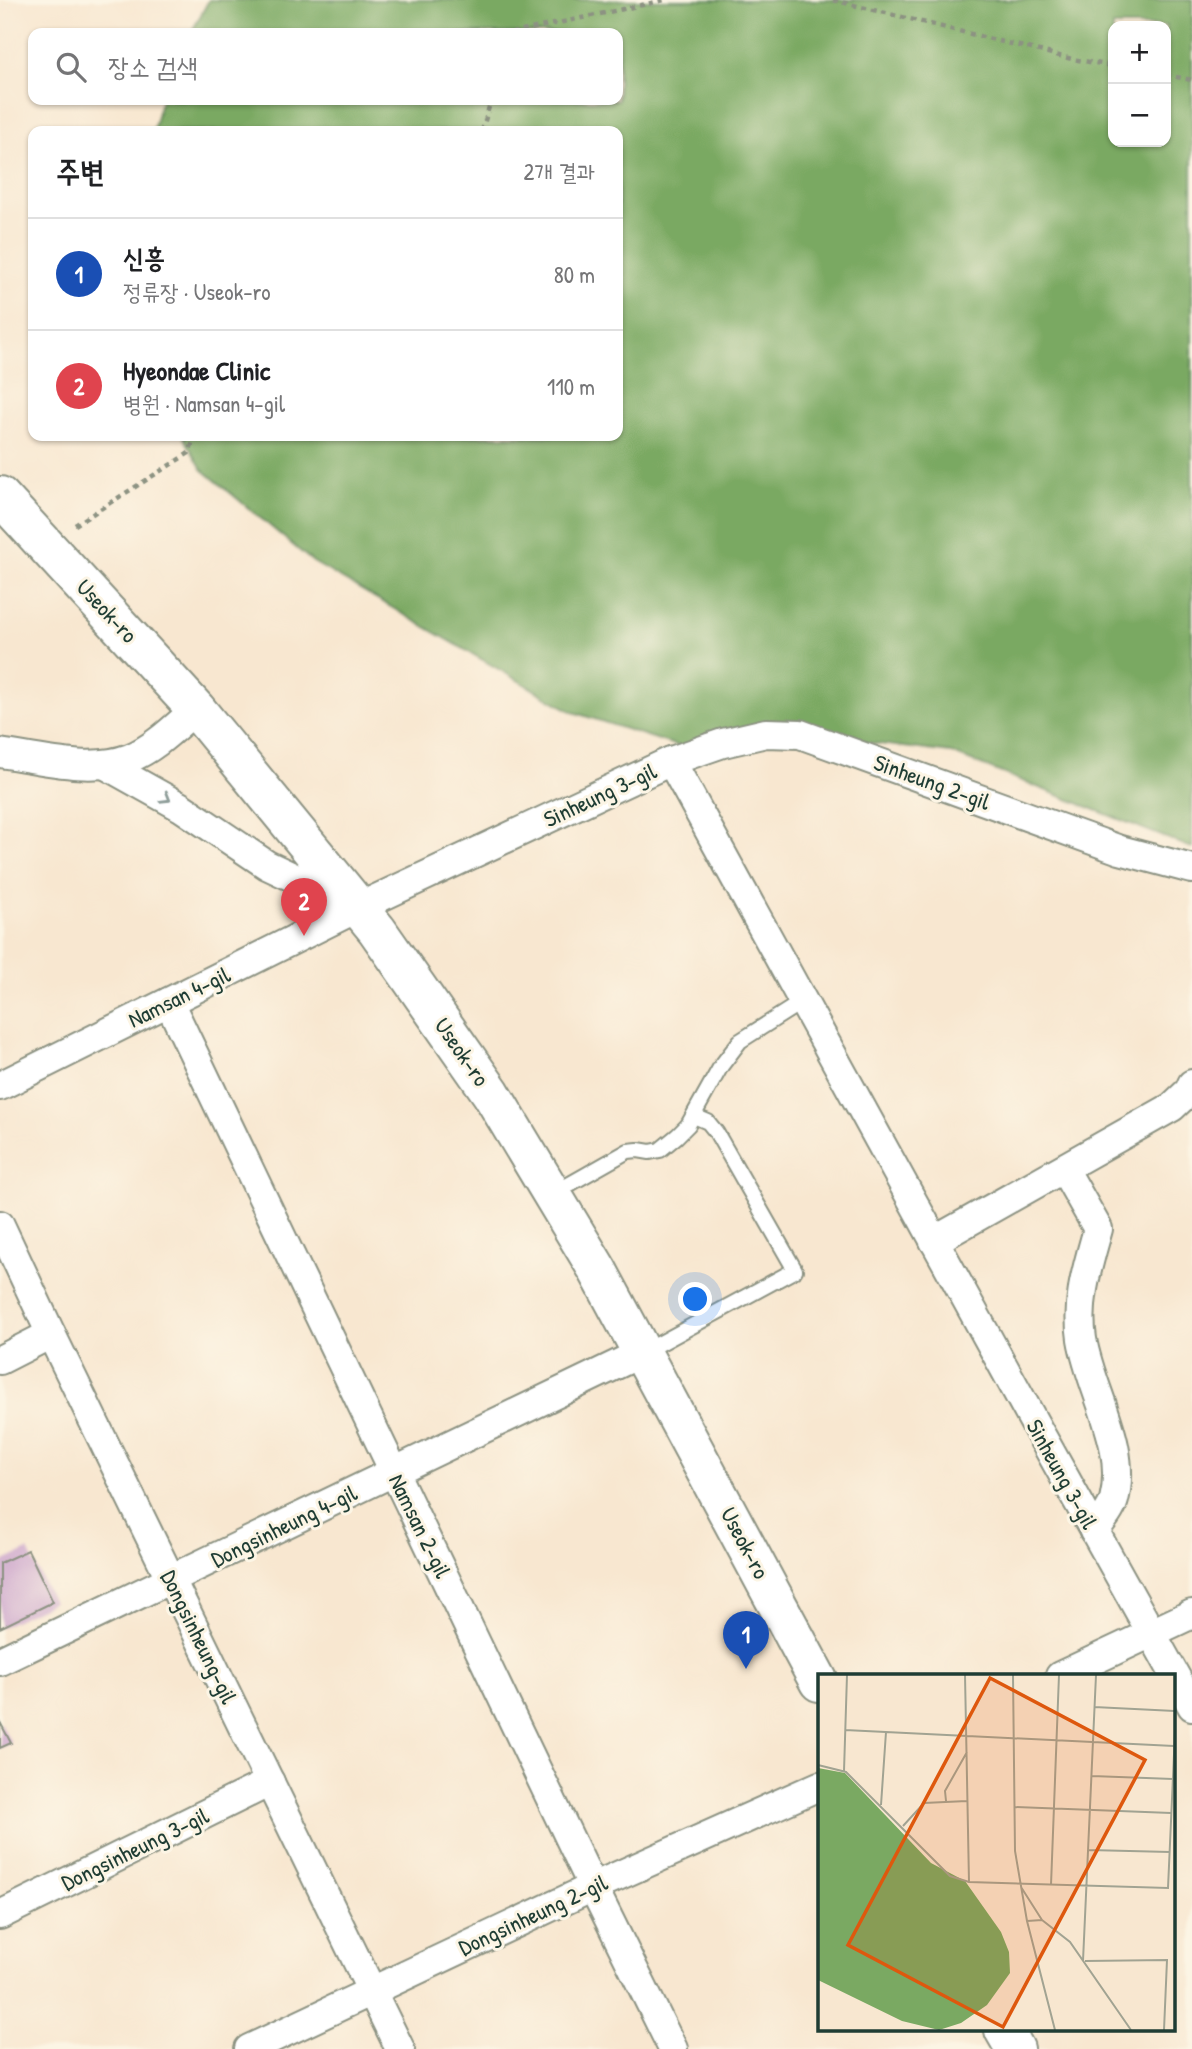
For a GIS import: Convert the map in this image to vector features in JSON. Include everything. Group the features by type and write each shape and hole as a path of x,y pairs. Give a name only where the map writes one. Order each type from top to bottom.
{"main road":[{"name":"Useok-ro","path":"0,496 196,709 377,930 491,1093 553,1194 643,1352 818,1680"},
{"path":"1005,2032 1015,2049"}],"street":[{"path":"0,753 64,763 106,765 131,758 153,745 196,709"},
{"name":"Sinheung 2-gil","path":"671,761 734,740 766,733 800,734 1120,850 1192,869"},
{"name":"Sinheung 3-gil","path":"357,908 671,761 1192,1706"},
{"path":"106,765 181,807 267,865 357,908"},
{"name":"Namsan 4-gil","path":"0,1086 357,908"},
{"name":"Namsan 2-gil","path":"169,1002 673,2049"},
{"path":"934,1241 1172,1107 1189,1091 1192,1084"},
{"path":"1064,1169 1098,1229 1081,1295 1082,1338 1112,1434 1118,1478 1114,1503 1094,1531"},
{"name":"Dongsinheung-gil","path":"0,1225 400,2049"},
{"path":"0,1360 51,1334"},
{"name":"Dongsinheung 4-gil","path":"0,1661 643,1352"},
{"path":"1064,1674 1192,1615"},
{"name":"Dongsinheung 3-gil","path":"0,1915 270,1783"},
{"name":"Dongsinheung 2-gil","path":"249,2049 593,1887 818,1786"}],"lane":[{"path":"553,1194 628,1151 660,1150 688,1125 721,1066 740,1041 803,1000"},
{"path":"643,1352 795,1270 716,1132 708,1122 694,1116"}],"path":[{"path":"535,28 664,0"},
{"path":"832,0 1072,59 1108,65"},
{"path":"1171,76 1192,80"},
{"path":"483,126 490,105"},
{"path":"45,545 189,453 193,441"}],"green space":[{"path":"209,0 1192,0 1192,848 951,753 800,734 696,752 573,712 313,562 202,469 186,441 623,441 623,126 154,126 160,105 623,105 623,28 194,28"}],"building":[{"path":"28,1550 53,1602 0,1628 0,1563"},
{"path":"0,1722 11,1743 0,1748"}],"place":[{"name":"Hyeondae Clinic","path":"304,936"},
{"name":"신흥","path":"746,1669"}]}
